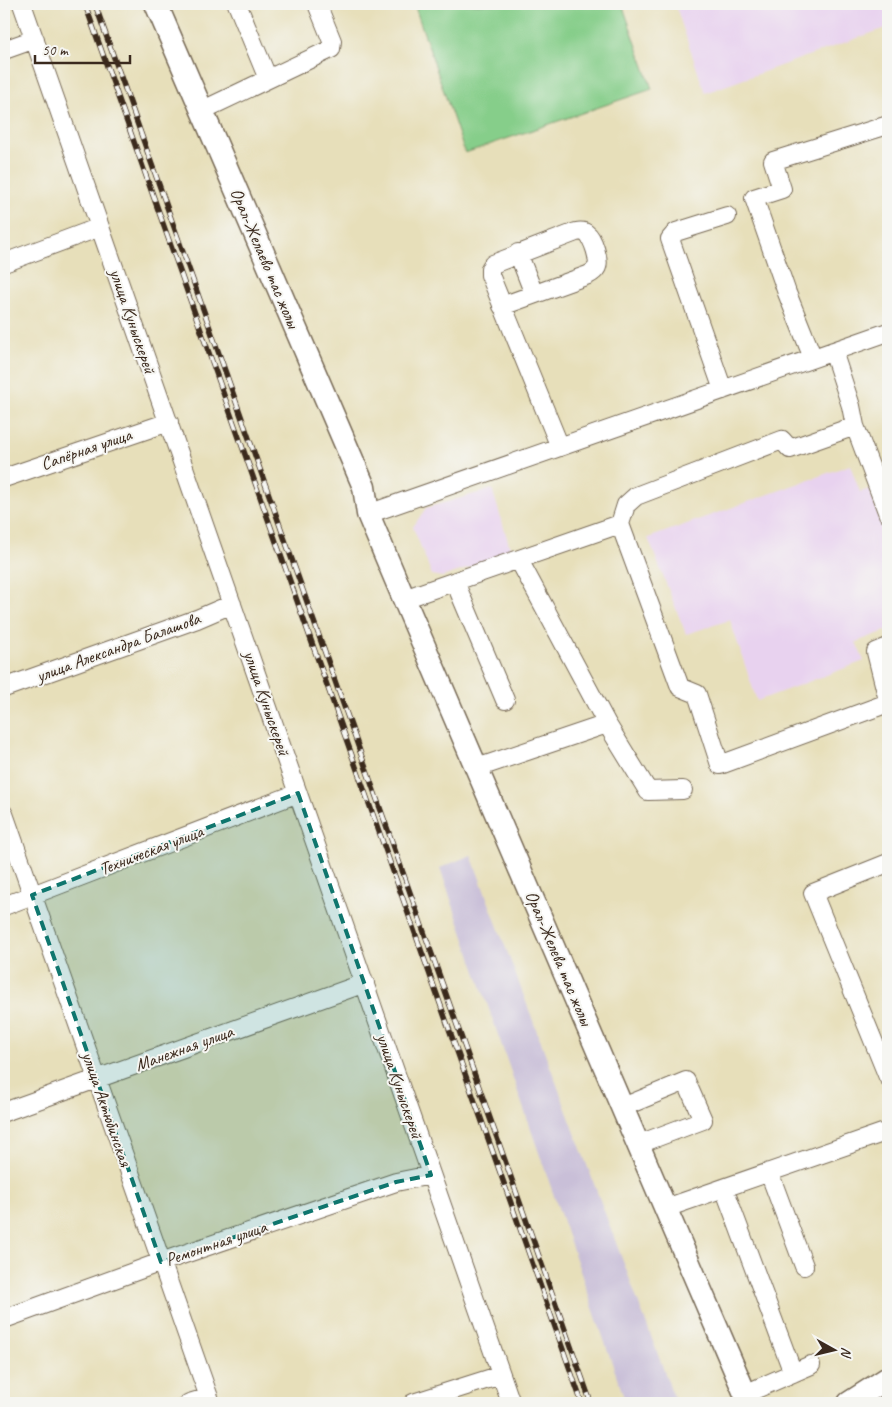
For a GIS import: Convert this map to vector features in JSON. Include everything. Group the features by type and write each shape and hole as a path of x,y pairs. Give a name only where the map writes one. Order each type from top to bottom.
{"main road":[{"name":"Орал-Желаево тас жолы","path":"156,4 364,487 368,514"},
{"name":"Орал-Желева тас жолы","path":"368,514 747,1399"},
{"path":"849,1403 888,1378"},
{"path":"876,1403 888,1396"}],"street":[{"name":"улица Куныскерей","path":"22,4 511,1403"},
{"path":"237,4 268,79"},
{"path":"201,112 331,49 332,41 317,4"},
{"path":"4,50 35,39"},
{"path":"813,358 754,198 782,189 773,161 888,124"},
{"path":"723,390 670,239 676,232 727,216"},
{"path":"4,263 100,227"},
{"path":"502,306 595,271 599,265 590,235 583,231 576,232 492,264 490,269 490,275 502,306 560,447"},
{"path":"518,253 534,294"},
{"path":"368,514 888,332"},
{"path":"833,351 852,406 855,426 888,514"},
{"name":"Сапёрная улица","path":"4,478 169,422"},
{"path":"855,426 790,450 782,440 636,496 626,505 620,524 680,687 697,694 720,765 888,701 876,652 888,647"},
{"path":"404,599 620,524"},
{"path":"519,560 607,724 648,792 683,790"},
{"path":"455,582 505,700"},
{"name":"улица Александра Балашова","path":"4,688 197,619 232,604"},
{"path":"477,768 607,724"},
{"name":"Техническая улица","path":"4,906 298,793"},
{"name":"улица Актюбинская","path":"4,814 9,846 32,896 210,1400"},
{"path":"888,863 813,893 888,1077"},
{"name":"Манежная улица","path":"4,1112 364,983"},
{"path":"623,1107 686,1081 703,1120 639,1144"},
{"path":"666,1208 888,1131"},
{"path":"769,1172 804,1266"},
{"name":"Ремонтная улица","path":"4,1319 161,1262 396,1182 431,1175"},
{"path":"724,1188 793,1373"},
{"path":"747,1399 793,1373 811,1366"},
{"path":"413,1403 501,1375"},
{"path":"189,1403 210,1400"}],"highlighted area":[{"path":"298,793 431,1175 396,1182 161,1262 32,895"}],"shaded area":[{"path":"675,4 888,4 888,27 705,93"},
{"path":"850,465 860,492 870,489 888,543 888,630 856,642 864,661 757,701 730,620 686,634 648,538"},
{"path":"492,489 512,554 442,577 432,575 413,527 426,508"},
{"path":"471,855 676,1403 626,1403 440,868"}],"green space":[{"path":"414,4 622,4 652,89 465,153"}],"railway":[{"path":"85,4 582,1403"},
{"path":"95,4 591,1403"}]}
